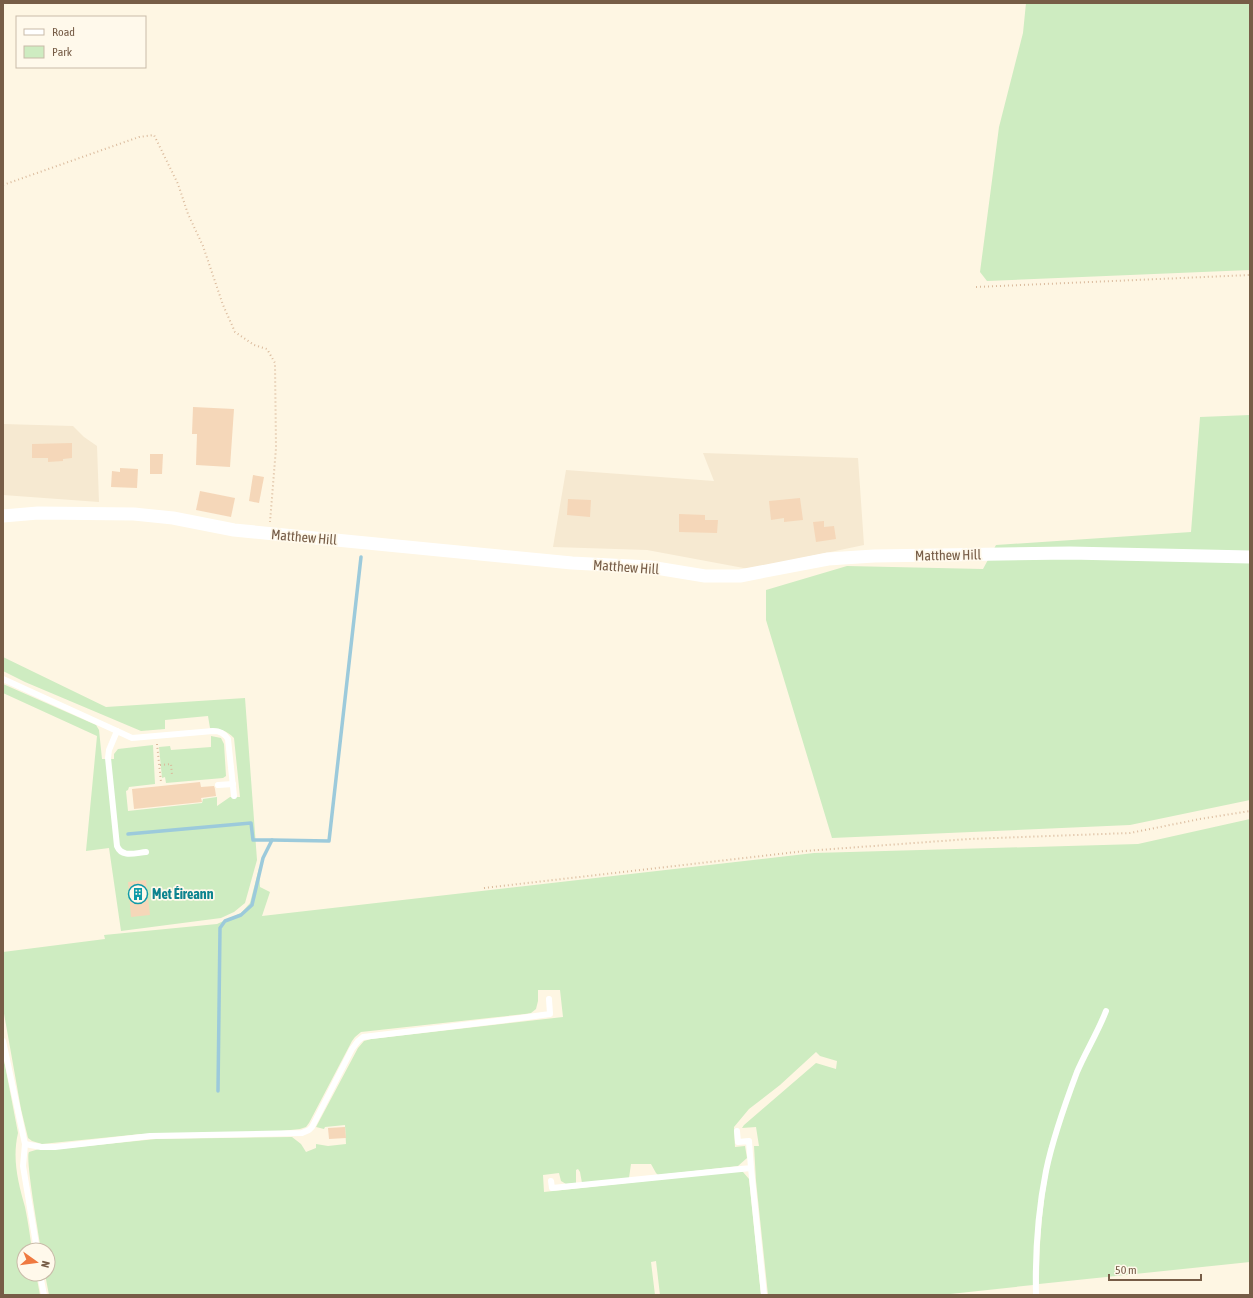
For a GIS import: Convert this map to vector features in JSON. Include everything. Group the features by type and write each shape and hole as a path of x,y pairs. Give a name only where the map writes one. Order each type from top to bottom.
{"street":[{"name":"Matthew Hill","path":"3,516 38,513 134,514 173,518 234,530 268,534 572,563 650,567 705,576 740,576 828,559 874,556 1070,553 1250,556"}],"lane":[{"path":"3,679 132,738 218,731 225,735 228,739 234,796"},
{"path":"117,731 109,750 108,758 117,846 119,850 125,854 146,852"},
{"path":"218,785 233,784"},
{"path":"25,1144 37,1147 48,1147 150,1136 302,1133 312,1127 352,1049 363,1037 550,1014 549,999"},
{"path":"1036,1295 1036,1249 1046,1170 1064,1106 1078,1069 1106,1011"},
{"path":"3,1041 25,1144 23,1166 35,1242"},
{"path":"737,1131 738,1142 749,1141 764,1295"},
{"path":"551,1181 552,1188 751,1168"},
{"path":"42,1282 44,1295"}],"path":[{"path":"3,185 56,165 139,137 154,135 178,184 188,214 203,246 223,305 235,332 254,345 267,350 275,363 276,448 268,534"},
{"path":"976,287 1250,275"},
{"path":"161,782 157,744 169,742 168,735"},
{"path":"159,765 171,764 172,775"},
{"path":"484,888 805,851 969,839 1130,833 1250,811"}],"shaded area":[{"path":"3,424 73,426 84,437 97,446 99,502 3,495"},
{"path":"703,453 858,458 864,545 749,569 647,550 553,547 566,470 714,481"}],"green space":[{"path":"1026,3 1250,3 1250,270 987,281 980,272 999,127 1023,33"},
{"path":"1250,415 1250,800 1130,825 832,838 766,620 766,590 847,566 983,569 996,545 1191,532 1200,417"},
{"path":"3,657 106,707 245,698 257,860 245,903 234,912 221,918 121,931 109,848 86,851 97,736 3,693 3,684 96,725 99,730 102,759 114,759 114,754 118,749 153,745 155,784 129,787 126,791 128,811 202,803 203,799 217,797 217,806 230,797 240,797 234,738 223,730 210,728 208,716 165,720 165,729 141,731 25,682 3,671"},
{"path":"211,736 221,738 224,744 226,776 223,778 166,783 165,777 162,778 159,747 170,746 171,750 211,747"},
{"path":"1250,819 1250,1262 1039,1284 1042,1216 1053,1149 1068,1101 1099,1023 1049,1147 1033,1285 941,1295 768,1295 756,1181 754,1146 759,1146 756,1127 742,1128 816,1063 836,1069 837,1061 820,1056 816,1052 780,1085 749,1109 734,1127 735,1147 745,1146 747,1158 738,1166 658,1175 651,1164 631,1164 629,1178 582,1183 578,1169 576,1170 576,1183 566,1184 561,1181 559,1173 543,1175 544,1192 737,1171 743,1172 749,1179 761,1295 660,1295 656,1261 651,1262 655,1295 49,1295 47,1282 56,1282 56,1242 40,1242 29,1168 29,1152 39,1149 58,1149 156,1139 292,1137 301,1144 306,1152 316,1148 316,1144 328,1146 346,1144 345,1125 325,1127 324,1129 316,1127 358,1048 364,1041 563,1017 560,990 538,990 536,1009 531,1013 361,1032 352,1041 309,1123 306,1127 300,1129 272,1132 141,1134 42,1144 28,1138 21,1109 3,1008 3,952 105,939 104,935 217,924 241,913 250,903 259,868 260,887 270,892 262,916 814,853 1138,844"},
{"path":"3,1055 18,1133 16,1143 17,1170 31,1242 16,1242 16,1282 38,1282 40,1295 3,1295"}],"building":[{"path":"193,407 234,409 230,467 196,465 197,434 192,434"},
{"path":"72,443 72,458 63,459 63,461 48,462 48,458 32,458 32,444"},
{"path":"150,454 163,454 162,474 150,474"},
{"path":"120,468 138,469 137,488 111,487 112,471 120,472"},
{"path":"253,475 264,477 259,503 249,501"},
{"path":"200,491 235,498 231,517 196,510"},
{"path":"800,498 803,520 784,522 784,518 771,520 769,501"},
{"path":"568,499 591,500 590,517 567,515"},
{"path":"679,514 705,515 705,520 718,520 717,533 679,532"},
{"path":"824,521 824,527 834,526 836,539 816,542 813,522"},
{"path":"200,782 201,787 214,786 216,796 201,798 202,802 134,809 132,789"},
{"name":"Met Éireann","path":"146,880 150,915 131,917 128,882"},
{"path":"345,1127 346,1138 329,1139 328,1128"}],"waterway":[{"path":"272,840 329,841 361,557"},
{"path":"128,834 251,823 253,840 272,840 263,858 252,905 241,915 225,921 220,928 218,1091"}],"place":[{"name":"Met Éireann","path":"138,894"}]}
